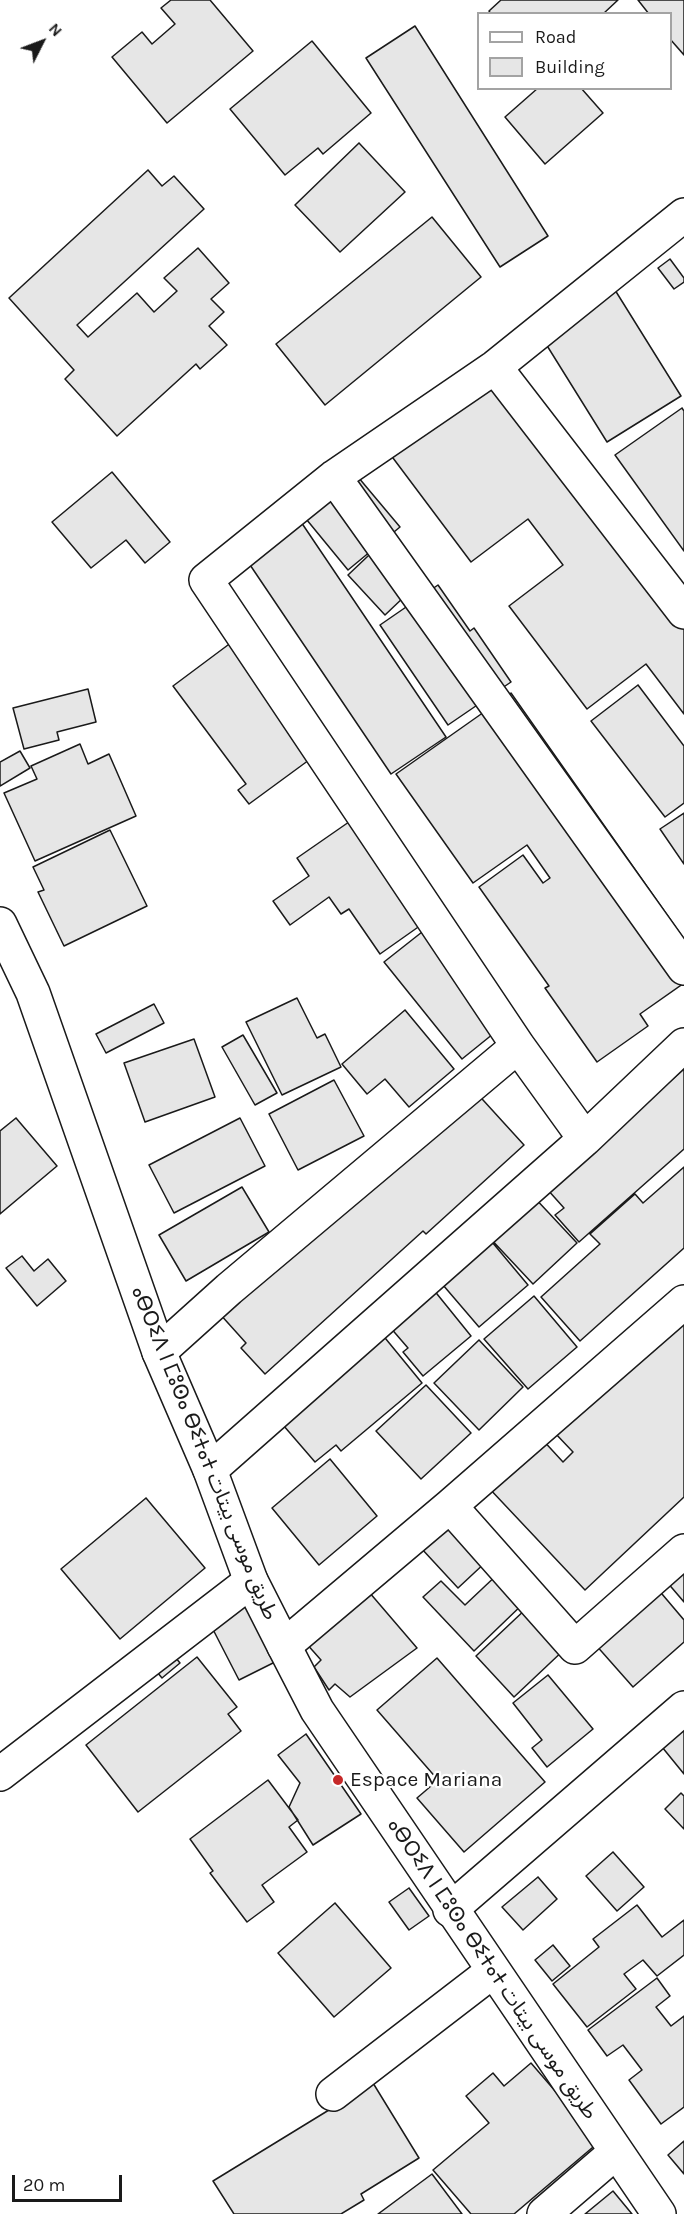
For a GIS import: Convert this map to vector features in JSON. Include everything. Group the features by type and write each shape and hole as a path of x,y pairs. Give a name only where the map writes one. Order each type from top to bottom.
{"street":[{"path":"585,1138 518,1046 206,580 334,477 495,367 684,215"},
{"path":"495,367 684,612"},
{"path":"334,477 684,968"},
{"name":"ⴰⴱⵔⵉⴷ ⵏ ⵎⵓⵙⴰ ⴱⵉⵜⴰⵜ طريق موسى بيتات","path":"0,924 33,993 159,1352 210,1470 250,1581 317,1710 450,1910 659,2214"},
{"path":"210,1470 585,1138 684,1045"},
{"path":"159,1352 229,1289 518,1046"},
{"path":"284,1646 450,1506 684,1302"},
{"path":"450,1506 575,1647 684,1551"},
{"path":"0,1774 250,1581"},
{"path":"450,1910 684,1707"},
{"path":"333,2094 493,1971"},
{"path":"544,2214 616,2152"}],"building":[{"path":"171,0 210,0 253,51 167,123 112,57 142,32 152,44 175,24 161,8"},
{"path":"501,0 618,0 605,12 489,11"},
{"path":"638,0 684,0 684,55 672,41 672,12 647,12"},
{"path":"415,26 548,236 500,267 366,58"},
{"path":"312,41 371,113 323,154 318,148 285,175 230,109"},
{"path":"536,90 583,90 603,113 545,164 505,117"},
{"path":"359,143 405,192 340,252 295,205"},
{"path":"148,170 162,186 174,176 204,209 77,325 88,337 137,293 154,312 177,291 164,278 198,248 229,283 211,299 224,312 209,326 227,345 200,369 196,364 117,436 65,379 74,370 9,298"},
{"path":"432,217 481,277 325,405 276,344"},
{"path":"670,259 684,278 684,282 674,289 658,268"},
{"path":"615,290 681,396 607,442 541,336"},
{"path":"507,366 684,609 684,714 646,664 587,709 509,606 563,565 528,519 471,562 390,454"},
{"path":"682,408 684,411 684,551 615,455"},
{"path":"353,471 400,527 348,570 302,514"},
{"path":"112,472 170,542 145,563 126,540 91,568 52,522"},
{"path":"297,516 446,737 391,774 242,553"},
{"path":"388,537 425,577 385,615 348,575"},
{"path":"438,585 470,631 474,628 511,682 448,725 380,625"},
{"path":"240,636 324,749 249,804 238,790 246,784 173,686"},
{"path":"638,685 684,746 684,803 665,817 591,721"},
{"path":"88,689 96,722 57,732 59,740 24,749 13,708"},
{"path":"511,693 684,939 684,983 640,1014 648,1026 597,1062 545,988 549,986 479,887 523,855 543,883 550,878 527,845 473,883 396,774"},
{"path":"80,744 88,764 109,754 136,816 35,861 4,793 37,779 31,766"},
{"path":"20,751 30,768 0,786 0,762"},
{"path":"684,813 684,864 660,829"},
{"path":"359,815 431,918 380,954 349,909 341,914 329,897 290,925 273,901 309,876 297,858"},
{"path":"110,830 147,906 64,946 38,892 44,890 33,867"},
{"path":"436,921 514,1017 462,1059 384,962"},
{"path":"297,998 317,1038 325,1034 341,1067 282,1095 246,1022"},
{"path":"154,1004 164,1023 106,1053 96,1034"},
{"path":"405,1010 454,1069 409,1107 385,1079 367,1094 342,1064"},
{"path":"243,1035 277,1093 255,1105 222,1047"},
{"path":"194,1039 215,1097 145,1122 124,1063"},
{"path":"684,1069 684,1149 579,1242 555,1215 564,1208 547,1189"},
{"path":"334,1080 364,1136 298,1170 269,1114"},
{"path":"473,1089 524,1145 426,1234 423,1231 265,1374 241,1348 246,1343 219,1313"},
{"path":"16,1118 57,1166 0,1214 0,1131"},
{"path":"240,1118 265,1166 174,1213 149,1165"},
{"path":"684,1167 684,1248 580,1341 541,1297 600,1244 590,1234 635,1194 643,1203"},
{"path":"242,1187 269,1232 186,1281 159,1235"},
{"path":"532,1195 577,1243 533,1284 488,1236"},
{"path":"492,1242 528,1285 479,1327 443,1285"},
{"path":"22,1256 34,1271 48,1259 66,1281 37,1306 6,1268"},
{"path":"433,1289 471,1336 423,1376 403,1352 408,1348 389,1326"},
{"path":"534,1296 577,1347 528,1389 484,1339"},
{"path":"684,1311 684,1497 585,1590 487,1486 540,1437 563,1462 573,1452 554,1432"},
{"path":"381,1333 422,1383 341,1451 336,1445 315,1462 277,1418"},
{"path":"479,1340 523,1387 479,1430 434,1383"},
{"path":"426,1385 471,1433 421,1479 376,1431"},
{"path":"330,1459 377,1516 319,1565 272,1508"},
{"path":"146,1498 205,1568 120,1639 61,1569"},
{"path":"451,1520 488,1560 458,1588 421,1548"},
{"path":"684,1554 684,1602 660,1574"},
{"path":"500,1572 527,1600 474,1651 423,1597 441,1581 465,1605"},
{"path":"651,1581 684,1620 684,1642 633,1687 587,1635"},
{"path":"363,1585 417,1648 350,1697 335,1684 329,1690 314,1667 321,1660 305,1642"},
{"path":"250,1589 285,1657 239,1680 204,1612"},
{"path":"529,1606 567,1647 514,1697 476,1656"},
{"path":"171,1652 180,1663 162,1678 153,1667"},
{"path":"197,1657 237,1707 228,1714 241,1731 138,1812 86,1745"},
{"path":"437,1658 545,1782 464,1852 417,1798 438,1780 377,1710"},
{"path":"548,1675 593,1729 547,1767 532,1748 542,1740 513,1703"},
{"path":"669,1715 684,1732 684,1774 649,1731"},
{"path":"306,1734 361,1814 313,1845 289,1807 300,1783 278,1755"},
{"path":"268,1780 298,1820 289,1827 307,1852 262,1885 274,1902 247,1922 210,1873 213,1871 190,1839"},
{"path":"681,1793 684,1796 684,1829 665,1809"},
{"path":"613,1852 644,1887 617,1911 586,1876"},
{"path":"538,1877 557,1899 523,1930 502,1907"},
{"path":"409,1888 429,1916 409,1930 389,1902"},
{"path":"335,1903 391,1968 334,2017 278,1953"},
{"path":"637,1905 662,1937 684,1920 684,1955 657,1976 643,1960 624,1974 636,1989 587,2027 553,1984 599,1947 593,1939"},
{"path":"553,1945 570,1966 552,1981 535,1960"},
{"path":"657,1978 670,1996 656,2007 671,2026 684,2016 684,2107 661,2124 629,2080 642,2070 623,2045 607,2056 588,2030"},
{"path":"531,2063 599,2142 514,2214 471,2214 433,2170 489,2123 466,2096 493,2073 504,2086"},
{"path":"373,2083 419,2158 361,2194 364,2200 341,2214 234,2214 213,2181"},
{"path":"684,2141 684,2174 668,2155"},
{"path":"432,2174 462,2214 378,2214"},
{"path":"613,2191 632,2214 585,2214"}],"place":[{"name":"Espace Mariana","path":"338,1780"}]}
